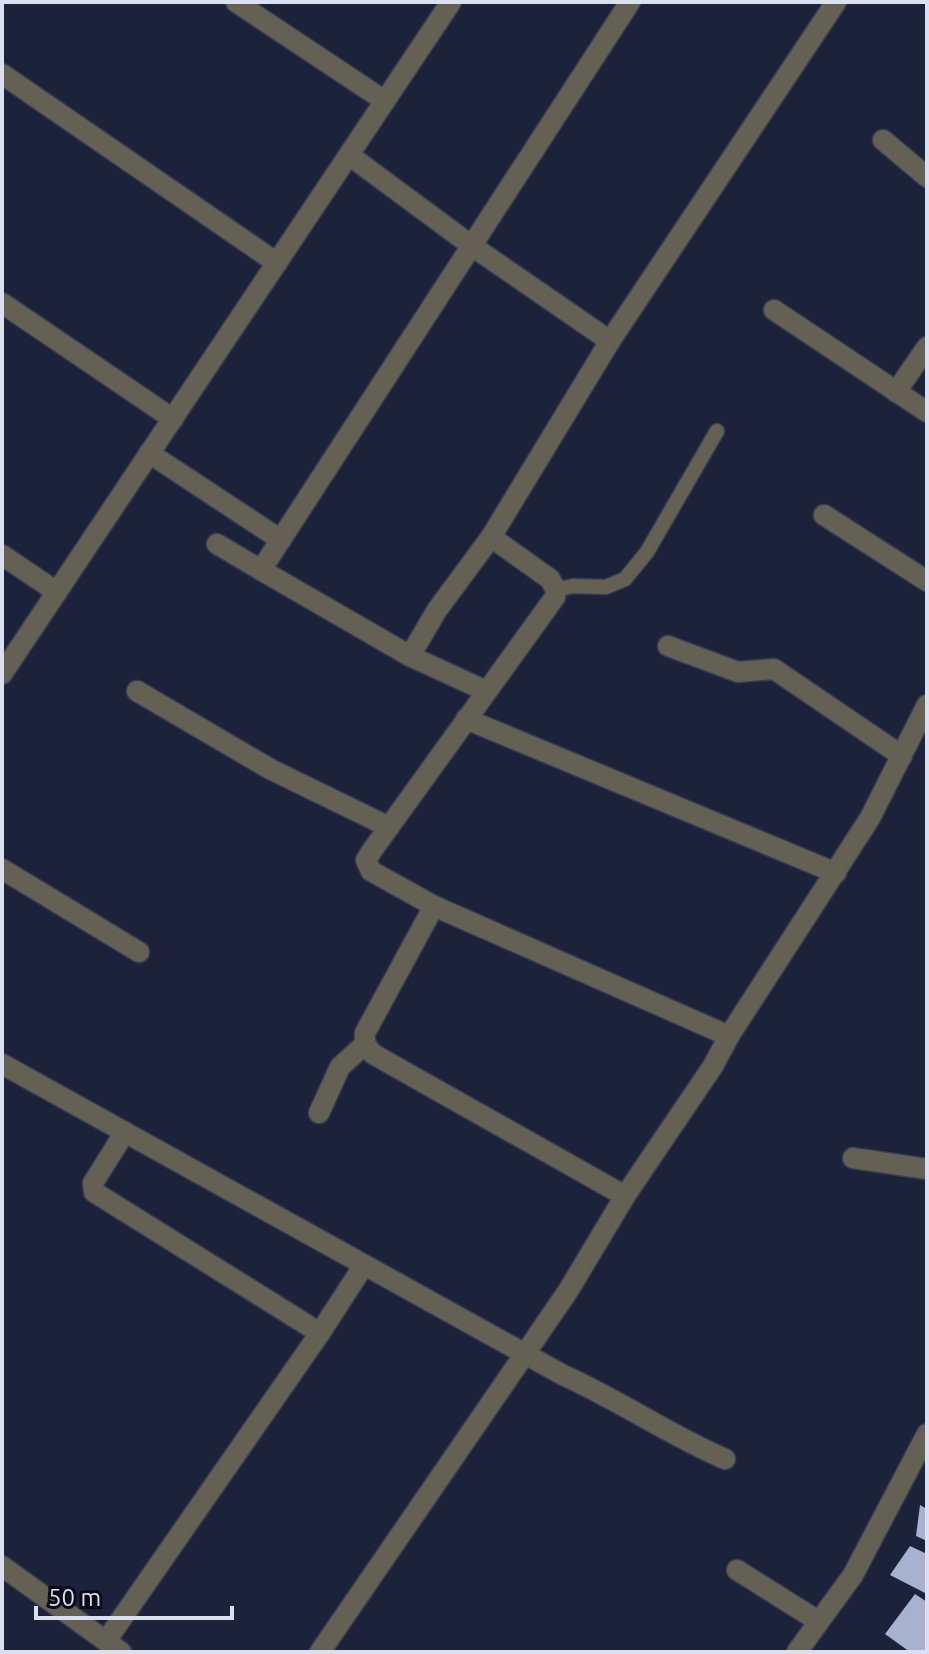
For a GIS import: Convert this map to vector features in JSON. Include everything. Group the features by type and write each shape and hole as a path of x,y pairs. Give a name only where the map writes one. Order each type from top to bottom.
{"street":[{"path":"236,2 385,101"},
{"path":"2,674 451,2"},
{"path":"261,570 630,2"},
{"path":"410,656 437,610 491,537 610,341 836,2"},
{"path":"2,74 277,263"},
{"path":"883,140 927,177"},
{"path":"349,155 472,246 610,341"},
{"path":"2,303 173,419"},
{"path":"774,310 927,412"},
{"path":"896,392 927,347"},
{"path":"149,453 281,540"},
{"path":"824,515 927,581"},
{"path":"491,537 550,579 556,590 555,597 366,860 371,871 434,906 729,1036"},
{"path":"217,544 410,656 486,691"},
{"path":"2,555 57,592"},
{"path":"668,646 738,672 774,669 902,756"},
{"path":"137,691 270,769 389,827"},
{"path":"320,1652 568,1291 625,1196 713,1066 729,1036 870,818 927,705"},
{"path":"466,719 836,873"},
{"path":"2,869 139,952"},
{"path":"434,906 365,1033 365,1044 373,1054 625,1196"},
{"path":"319,1113 340,1067 365,1044"},
{"path":"2,1064 563,1375 606,1394 679,1437 725,1459"},
{"path":"125,1132 93,1183 94,1192 320,1333"},
{"path":"853,1158 927,1169"},
{"path":"2,1566 114,1647 364,1265"},
{"path":"797,1652 853,1575 927,1434"},
{"path":"737,1570 818,1621"}],"lane":[{"path":"556,590 573,586 606,587 625,579 647,552 717,431"}],"building":[{"path":"920,1505 927,1509 927,1541 916,1536"},
{"path":"910,1546 927,1554 927,1594 890,1575"},
{"path":"915,1594 927,1602 927,1652 910,1652 885,1634"}]}
